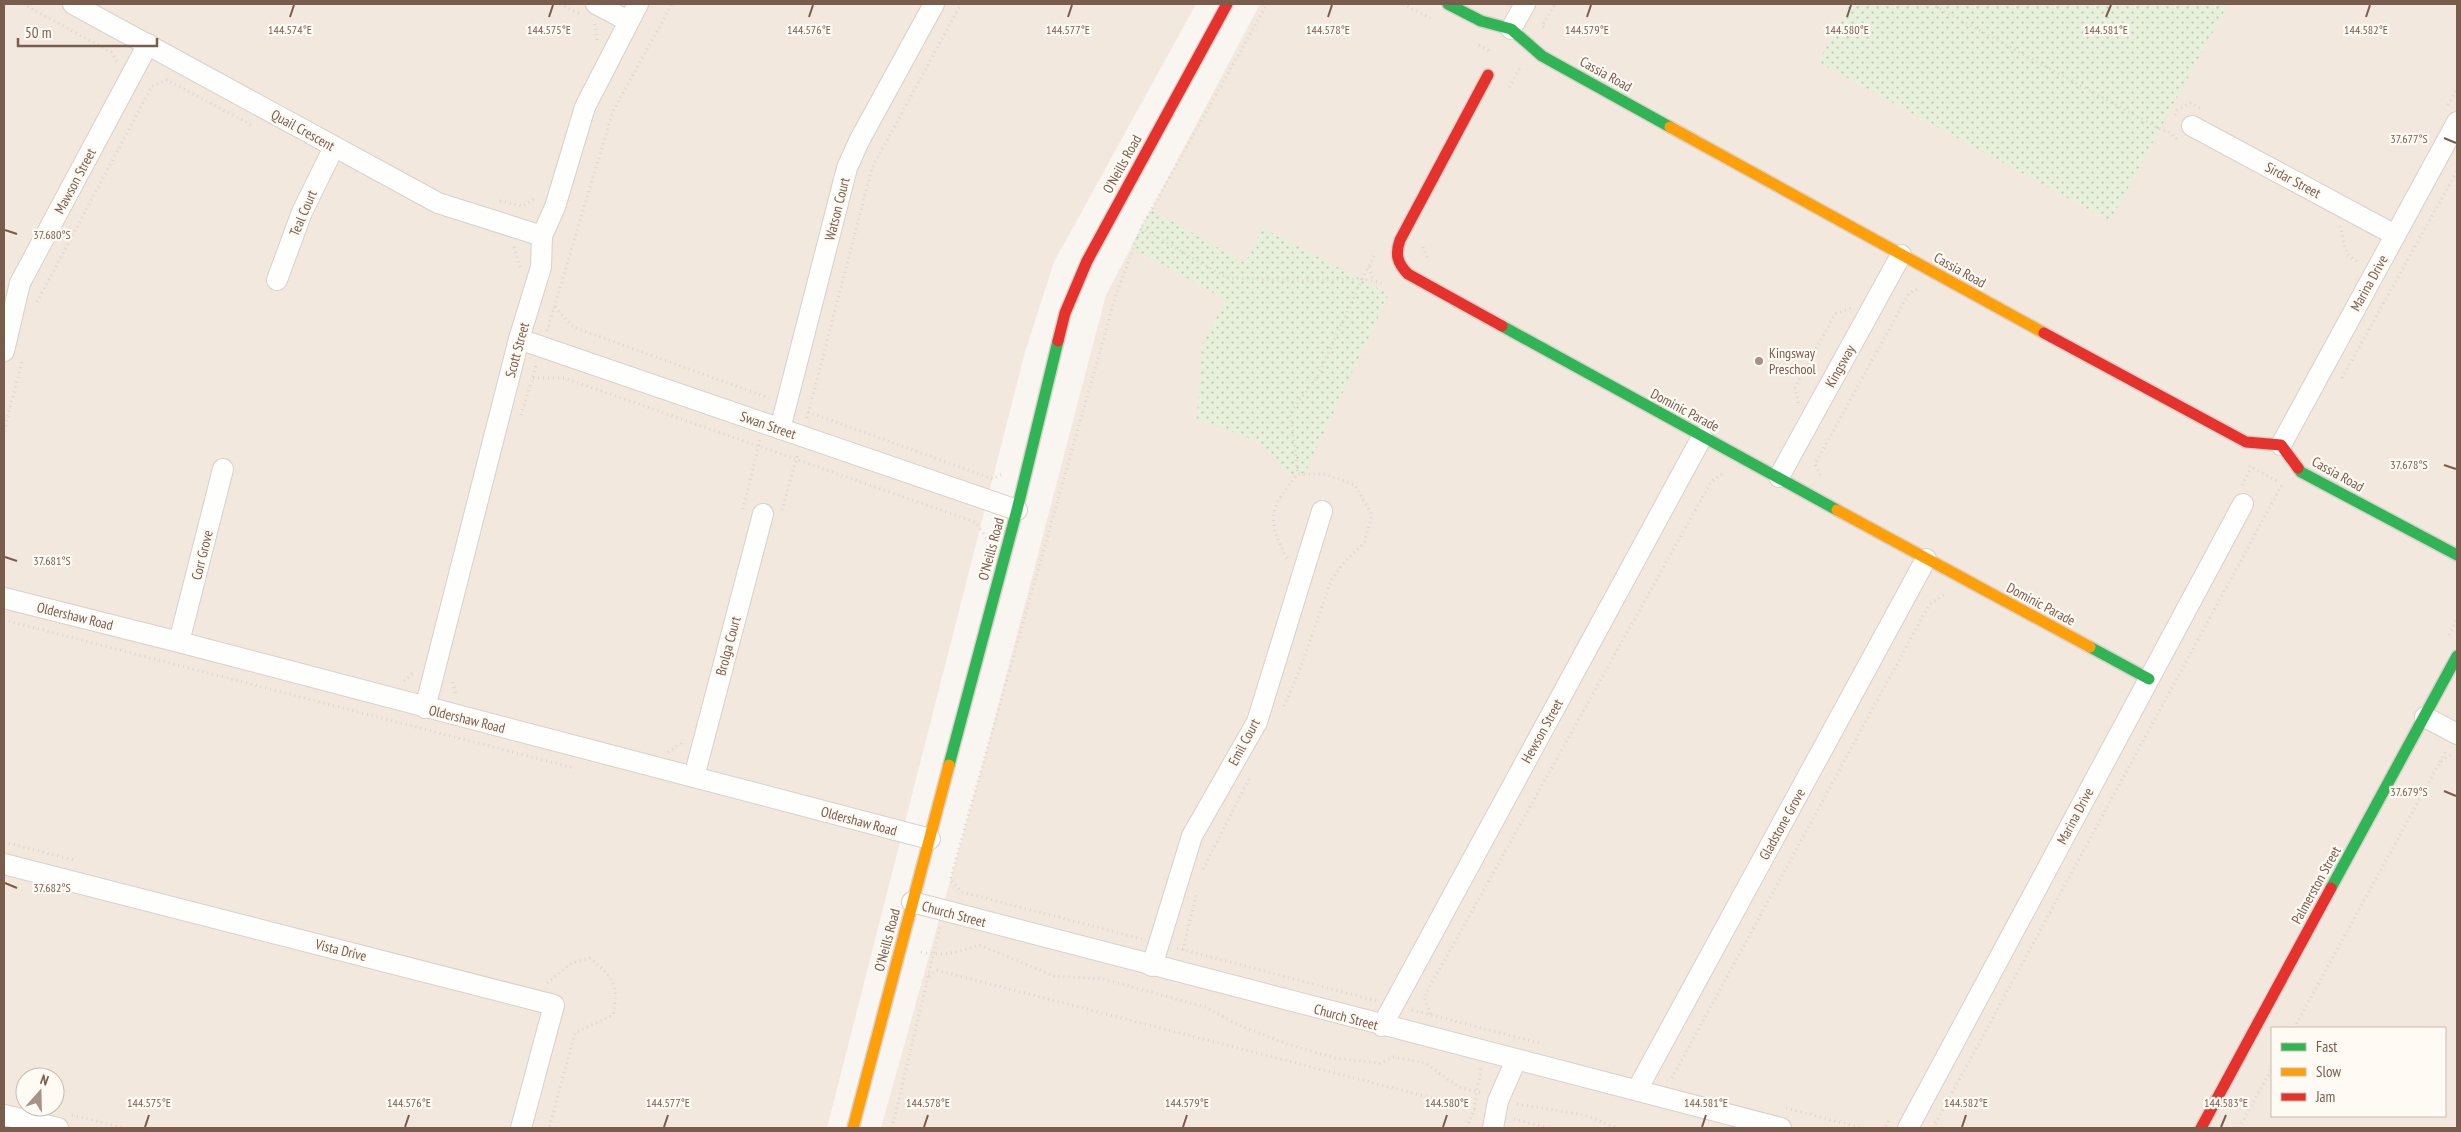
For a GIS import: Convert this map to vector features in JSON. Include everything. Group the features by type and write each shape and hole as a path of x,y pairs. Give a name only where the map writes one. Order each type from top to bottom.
{"street":[{"name":"Quail Crescent","path":"73,4 438,202 542,236"},
{"name":"Scott Street","path":"425,708 519,339 541,267 542,236 555,207 585,107 638,4"},
{"name":"Watson Court","path":"780,429 847,168 858,140 934,4"},
{"name":"O'Neills Road","path":"852,1128 1017,510 1065,313 1086,261 1227,4"},
{"name":"Cassia Road","path":"1448,4 1480,21 1511,29 1542,56 2246,442 2281,445 2301,472 2457,555"},
{"path":"1511,29 1525,4"},
{"path":"592,15 628,22"},
{"name":"Mawson Street","path":"13,354 20,284 148,44"},
{"name":"Dominic Parade","path":"1488,75 1395,252 1398,264 1408,274 1702,437 2149,679"},
{"name":"Marina Drive","path":"2281,445 2457,122"},
{"name":"Sirdar Street","path":"2187,134 2395,236"},
{"name":"Teal Court","path":"277,280 302,212 334,147"},
{"name":"Kingsway","path":"1779,477 1902,255"},
{"name":"Swan Street","path":"519,339 1017,510"},
{"name":"Hewson Street","path":"1382,1026 1702,437"},
{"name":"Corr Grove","path":"179,642 204,550 223,468"},
{"name":"Marina Drive","path":"1908,1128 2243,504"},
{"name":"Emil Court","path":"1152,966 1192,836 1257,722 1322,511"},
{"name":"Brolga Court","path":"694,777 772,515"},
{"name":"Gladstone Grove","path":"1636,1090 1926,559"},
{"name":"Oldershaw Road","path":"4,598 930,839"},
{"name":"Palmerston Street","path":"2201,1128 2457,656"},
{"path":"2425,717 2457,734"},
{"name":"Vista Drive","path":"4,864 554,1005 521,1128"},
{"name":"Church Street","path":"912,902 1382,1026 1781,1128"},
{"path":"1496,1115 1516,1060"},
{"path":"4,1115 64,1121"}],"path":[{"path":"23,4 111,52 120,66"},
{"path":"560,4 592,15 597,42 593,49"},
{"path":"772,515 796,459 872,168 961,4"},
{"path":"1930,4 2162,130 2187,134"},
{"path":"1506,93 1542,26"},
{"path":"34,311 37,302 152,86 167,80 255,127"},
{"path":"2336,387 2457,171"},
{"path":"496,200 523,206 537,199 540,190"},
{"path":"2340,224 2342,240 2347,254 2360,264"},
{"path":"1141,228 1227,278 1292,281 1362,279 1318,376 1290,413 1298,474"},
{"path":"1427,240 1422,249 1430,263"},
{"path":"513,246 521,266 518,275"},
{"path":"1369,266 1374,281"},
{"path":"1822,479 1815,464 1909,293 1923,288"},
{"path":"1799,407 1795,387 1835,314 1853,307"},
{"path":"4,431 13,354"},
{"path":"533,378 564,378 796,459 975,522 988,538"},
{"path":"1933,1128 2294,462"},
{"path":"1430,1015 1424,997 1711,482 1726,470"},
{"path":"1672,1078 1929,605 1948,591"},
{"path":"4,620 579,769"},
{"path":"400,684 414,673 416,663"},
{"path":"2295,1027 2440,762 2454,753 2457,754"},
{"path":"892,1128 950,880"},
{"path":"900,946 934,955 960,952 979,945 1054,976 1103,979 1205,1008 1241,1026 1287,1044 1335,1058 1380,1063 1394,1057 1425,1063 1459,1087 1477,1091 1496,1115"},
{"path":"929,976 936,970 1549,1128"},
{"path":"1467,1128 1474,1109 1488,1030"},
{"path":"2239,1128 2271,1070"},
{"path":"1496,1115 1585,1115 1617,1128"},
{"path":"64,1121 124,1128"}],"shaded area":[{"path":"4,4 1196,4 1054,262 1025,352 827,1128 4,1128"},
{"path":"1260,4 2457,4 2457,1128 881,1128 988,745 1106,295"}],"green space":[{"path":"1850,4 2228,4 2110,221 1818,62"},
{"path":"1151,209 1245,263 1263,228 1389,294 1305,473 1289,475 1260,442 1197,419 1202,345 1226,300 1131,247"}],"traffic: fast":[{"path":"1448,4 1481,21 1511,29 1542,56 1670,127"},
{"path":"1502,326 1837,510"},
{"path":"949,765 1017,510 1058,341"},
{"path":"2298,468 2301,472 2457,555"},
{"path":"2090,647 2149,679"},
{"path":"2331,888 2457,656"}],"traffic: slow":[{"path":"1670,127 2044,333"},
{"path":"1837,510 2090,647"},
{"path":"853,1128 949,765"}],"traffic: jam":[{"path":"1058,341 1065,313 1087,261 1227,4"},
{"path":"1488,75 1400,240 1397,254 1401,266 1408,274 1502,326"},
{"path":"2044,333 2246,442 2281,445 2298,468"},
{"path":"2201,1128 2331,888"}],"place":[{"name":"Kingsway Preschool","path":"1759,361"}]}
